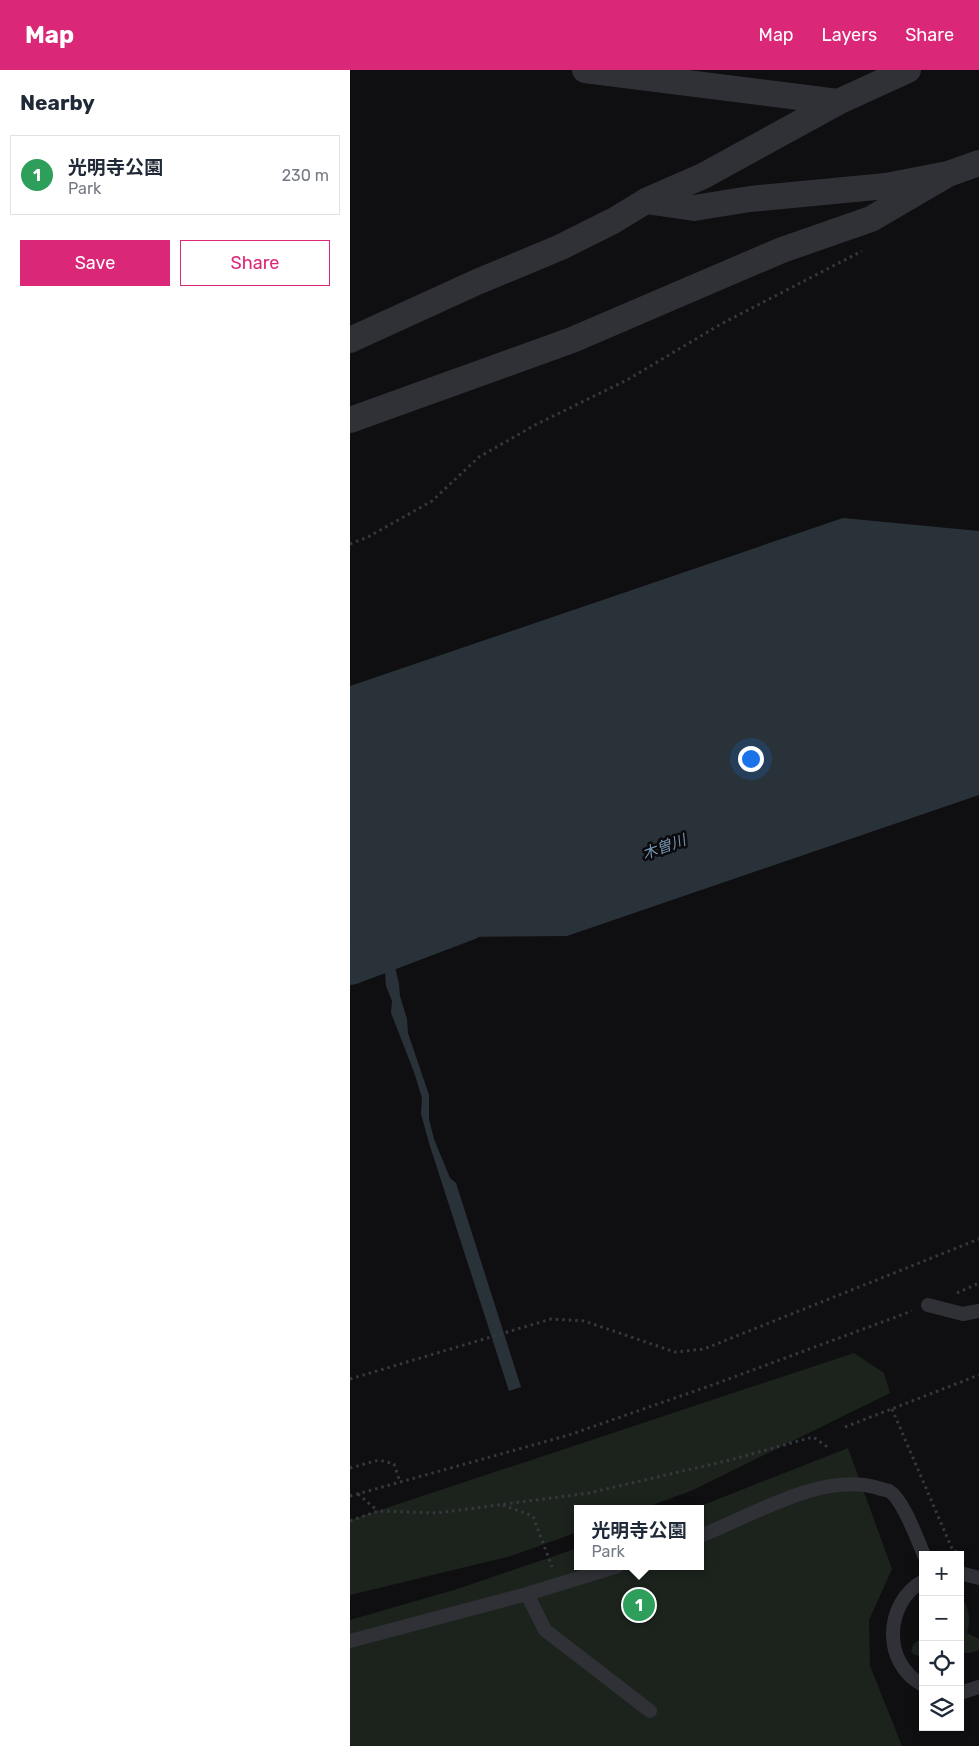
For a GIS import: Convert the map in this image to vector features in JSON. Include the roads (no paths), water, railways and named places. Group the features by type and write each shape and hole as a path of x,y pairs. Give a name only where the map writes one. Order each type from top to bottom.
{"street":[{"path":"585,70 838,102"},
{"path":"350,340 613,221 646,200 703,176 838,102 908,70"},
{"path":"646,200 694,208 750,199 886,186 948,174 979,164"},
{"path":"350,420 572,340 782,250 871,219 948,174"}],"lane":[{"path":"928,1305 963,1314 979,1311"},
{"path":"704,1534 785,1498 835,1485 866,1484 890,1492 907,1513 922,1551"},
{"path":"350,1641 526,1594 605,1570"},
{"path":"964,1574 979,1578"},
{"path":"919,1583 902,1599 894,1617 892,1636 896,1655 906,1671 919,1682"},
{"path":"526,1594 545,1630 650,1711"},
{"path":"964,1692 978,1691"}],"water":[{"path":"843,518 979,531 979,795 567,936 454,937 452,940 427,945 404,938 392,938 389,942 400,996 407,1019 408,1033 429,1095 429,1119 434,1139 450,1178 456,1183 521,1387 509,1391 429,1143 421,1114 422,1098 391,1013 392,1001 386,986 385,972 379,959 369,947 361,944 350,945 350,686"}],"waterway":[{"name":"木曽川","path":"350,963 466,919"}],"place":[{"name":"光明寺公園","path":"639,1605"}]}
